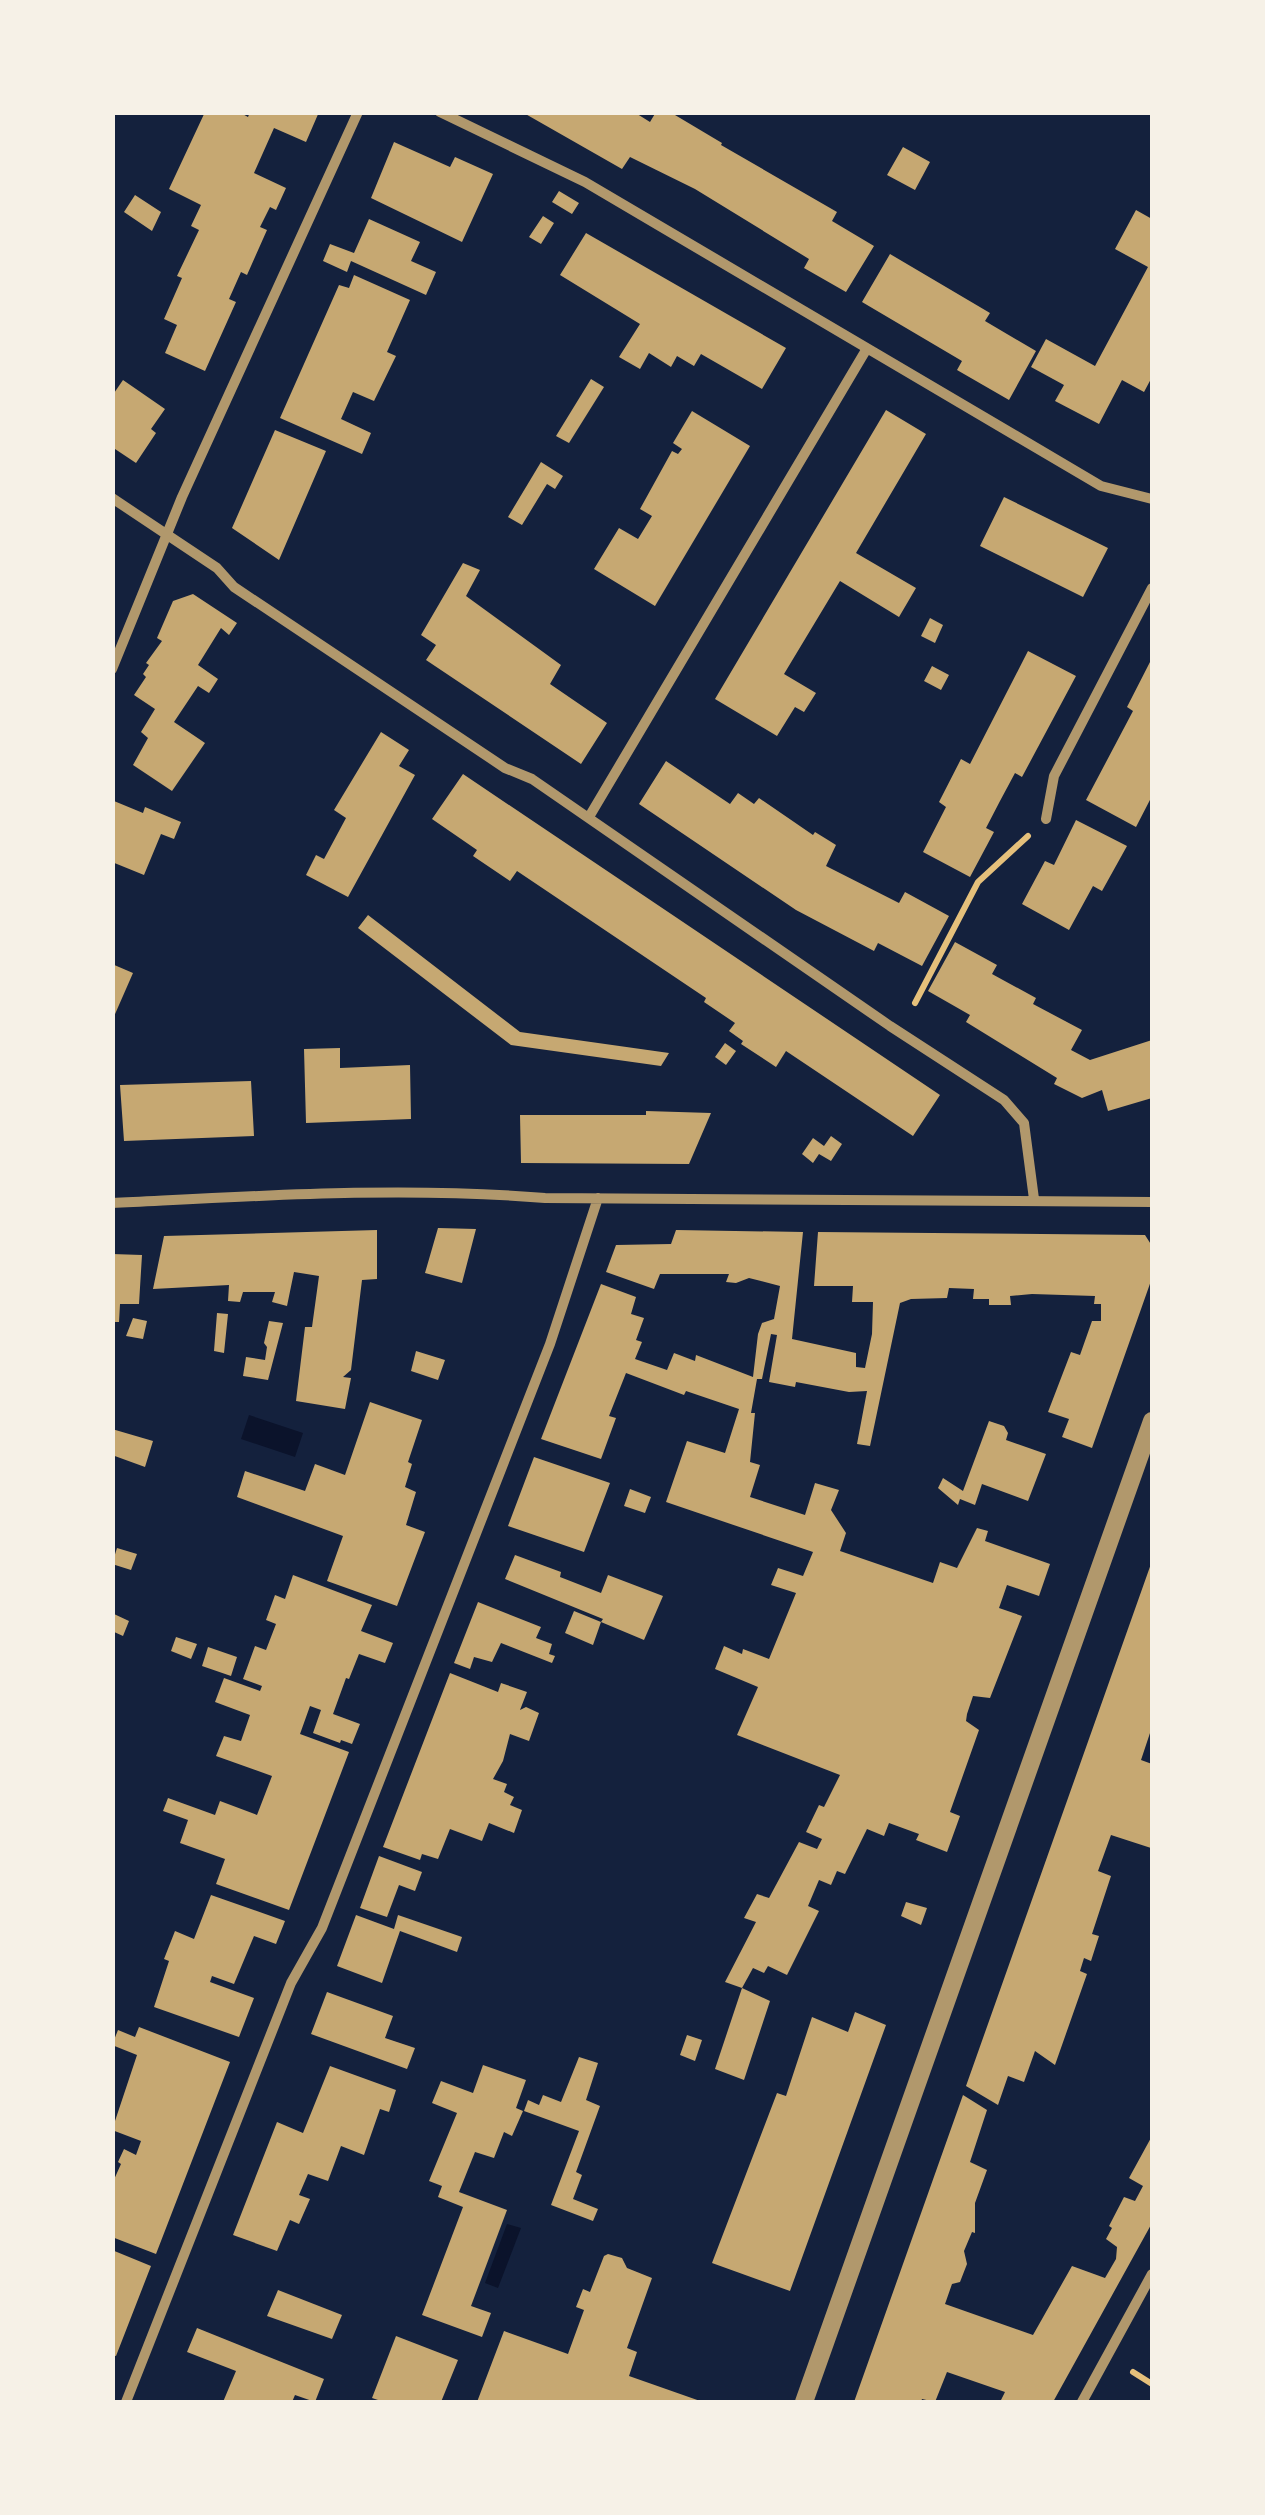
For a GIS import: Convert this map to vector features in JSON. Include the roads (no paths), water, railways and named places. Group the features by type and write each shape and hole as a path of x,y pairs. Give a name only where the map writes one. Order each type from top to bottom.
{"street":[{"path":"112,669 168,534 358,112"},
{"path":"440,112 585,182 1101,486 1152,499"},
{"path":"589,818 866,350"},
{"path":"112,498 217,568 234,587 505,768 532,779 1012,1106 1024,1123 1034,1199"},
{"path":"1046,819 1054,776 1152,588"},
{"path":"112,1203 418,1194 1152,1202"},
{"path":"126,2402 290,1983 322,1928 550,1344 598,1198"},
{"path":"804,2402 1152,1421"},
{"path":"1082,2402 1152,2274"}],"water":[{"path":"249,1415 303,1433 295,1457 241,1439"},
{"path":"507,2224 521,2228 498,2288 485,2283"}]}
